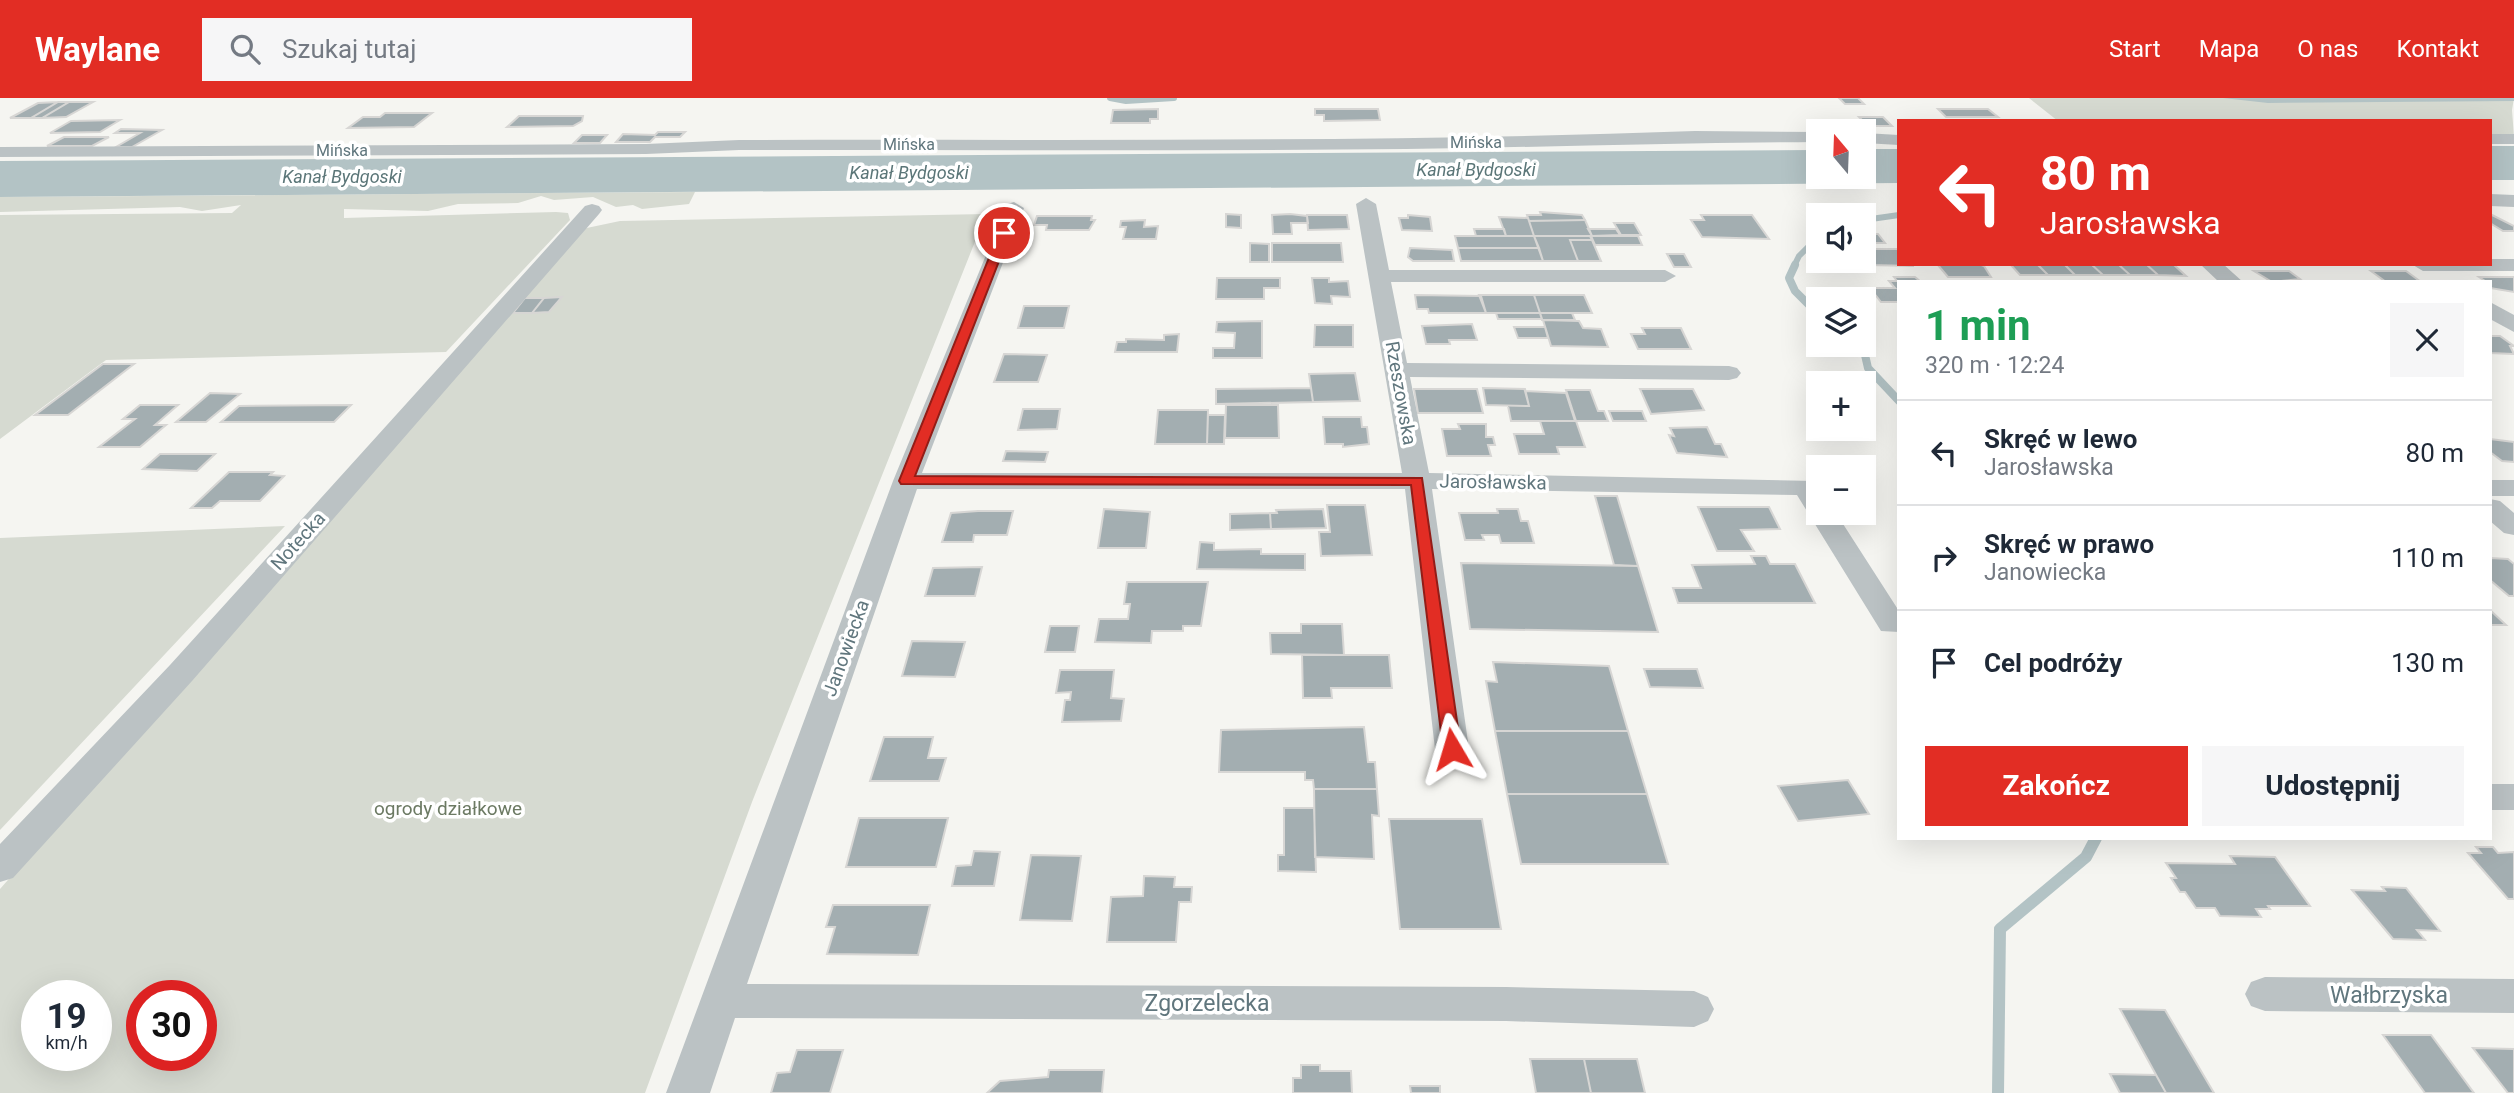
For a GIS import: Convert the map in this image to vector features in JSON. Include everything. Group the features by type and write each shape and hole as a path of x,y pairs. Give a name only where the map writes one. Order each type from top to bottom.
{"street":[{"name":"Mińska","path":"0,152 646,149 739,145 1523,142 1695,136 1806,137"},
{"path":"1876,139 1897,140"},
{"path":"2492,139 2514,139"},
{"path":"2492,200 2514,201"},
{"name":"Rzeszowska","path":"1366,204 1417,481 1452,749"},
{"name":"Janowiecka","path":"688,1093 906,481 1014,208"},
{"name":"Notecka","path":"0,868 181,673 592,210"},
{"path":"2492,265 2514,265"},
{"path":"2212,266 2229,280"},
{"path":"2425,266 2446,280"},
{"path":"1381,276 1665,276"},
{"path":"2492,310 2514,325"},
{"path":"1397,370 1730,373"},
{"name":"Jarosławska","path":"906,481 1417,481 1806,487"},
{"path":"2492,488 2514,488"},
{"path":"2492,509 2514,527"},
{"path":"1830,525 1892,624"},
{"path":"2492,797 2514,797"},
{"name":"Wałbrzyska","path":"2265,994 2514,996"},
{"name":"Zgorzelecka","path":"721,1000 1493,1004 1694,1009"}],"green space":[{"path":"2029,98 2514,98 2514,137 2492,137 2492,119 2055,119"},
{"path":"695,192 689,204 642,209 633,205 616,207 593,197 554,200 541,196 518,203 458,204 428,211 344,209 344,218 556,212 568,213 570,220 446,352 106,360 0,439 0,215 232,213 241,205 202,211 180,207 0,212 0,197"},
{"name":"ogrody działkowe","path":"986,214 752,802 645,1093 0,1093 0,889 582,229 620,221"},
{"path":"285,526 0,830 0,538"}],"water":[{"path":"2223,98 2514,98 2514,101 2268,103"},
{"path":"2492,146 2514,146 2514,180 2492,180"},
{"path":"1876,149 1897,149 1897,183 1876,183"},
{"name":"Kanał Bydgoski","path":"1806,150 1806,184 0,197 0,161"}],"building":[{"path":"1839,98 1858,98 1864,104 1845,104"},
{"path":"58,102 31,118 10,118 38,103"},
{"path":"58,102 69,102 42,118 31,118"},
{"path":"69,102 93,102 66,117 42,118"},
{"path":"1158,109 1158,119 1150,119 1150,123 1111,123 1113,110"},
{"path":"1315,109 1378,109 1380,120 1324,121 1324,115 1315,115"},
{"path":"1938,109 1988,109 1998,117 1946,117"},
{"path":"385,113 432,113 414,127 348,128 363,117 380,117"},
{"path":"519,116 583,116 582,121 573,126 507,127"},
{"path":"1859,117 1883,117 1892,126 1876,126 1876,119"},
{"path":"120,120 100,132 50,133 71,121"},
{"path":"121,129 162,130 132,147 116,147 140,133 115,133"},
{"path":"658,132 685,132 680,137 655,137 650,142 616,142 623,134 655,135"},
{"path":"582,135 607,135 600,143 574,143"},
{"path":"64,137 109,137 92,146 47,146"},
{"path":"1540,212 1582,215 1585,220 1529,221 1527,215 1541,215"},
{"path":"1226,214 1241,215 1241,228 1226,227"},
{"path":"1272,215 1307,216 1308,223 1291,223 1292,234 1273,234"},
{"path":"1307,215 1347,215 1349,229 1308,230"},
{"path":"1408,215 1430,217 1432,231 1402,230 1399,218 1408,218"},
{"path":"1701,215 1752,215 1769,239 1702,237 1691,220 1704,220"},
{"path":"2492,215 2514,226 2514,231 2503,231 2492,224"},
{"path":"1037,216 1092,216 1091,220 1095,220 1089,230 1046,230 1047,225 1034,225"},
{"path":"1499,217 1528,218 1534,236 1506,236"},
{"path":"1145,220 1144,227 1158,226 1156,239 1123,239 1126,227 1120,227 1121,221"},
{"path":"1585,220 1592,236 1534,236 1529,221"},
{"path":"1614,223 1634,223 1641,235 1621,235"},
{"path":"1474,229 1504,229 1506,236 1476,236"},
{"path":"1588,229 1616,229 1620,235 1592,236"},
{"path":"1876,234 1878,234 1885,243 1876,243"},
{"path":"1455,236 1534,236 1539,248 1458,248"},
{"path":"1534,236 1590,236 1592,240 1570,240 1578,261 1543,261"},
{"path":"1591,236 1638,236 1642,245 1595,245"},
{"path":"1570,240 1592,240 1601,261 1578,261"},
{"path":"1250,243 1269,244 1269,262 1250,262"},
{"path":"1272,243 1341,243 1343,262 1272,262"},
{"path":"1410,248 1452,250 1454,261 1413,261 1408,257"},
{"path":"1458,248 1539,248 1543,261 1461,261"},
{"path":"1876,249 1897,249 1897,266 1876,265"},
{"path":"1667,254 1684,254 1691,267 1674,267"},
{"path":"1939,266 1984,266 1991,277 1948,277"},
{"path":"2012,266 2039,266 2048,275 2020,275"},
{"path":"2039,266 2066,266 2075,275 2048,275"},
{"path":"2066,266 2093,266 2103,275 2075,275"},
{"path":"2093,266 2120,266 2130,275 2103,275"},
{"path":"2120,266 2148,266 2158,275 2130,275"},
{"path":"2148,266 2175,266 2186,276 2158,275"},
{"path":"2254,271 2289,271 2300,279 2291,280 2269,280"},
{"path":"2371,271 2406,271 2418,280 2383,280"},
{"path":"1894,277 1915,277 1919,280 1897,280"},
{"path":"2479,277 2514,277 2514,292 2492,288 2492,280"},
{"path":"1217,278 1280,278 1280,288 1264,288 1264,299 1216,299"},
{"path":"1312,278 1329,278 1329,282 1348,281 1350,297 1331,296 1332,304 1315,303"},
{"path":"1889,281 1897,281 1897,302 1881,302 1876,296 1876,288 1895,288"},
{"path":"1415,295 1481,296 1486,313 1429,313 1428,309 1417,309"},
{"path":"1479,295 1534,295 1540,313 1486,313"},
{"path":"1534,295 1584,295 1592,313 1540,313"},
{"path":"562,297 549,312 532,313 544,298"},
{"path":"525,298 544,298 532,313 513,313"},
{"path":"1024,306 1069,306 1064,328 1018,328"},
{"path":"1496,313 1540,313 1542,319 1498,319"},
{"path":"1540,313 1572,313 1575,320 1542,320"},
{"path":"1543,320 1579,321 1583,328 1601,329 1608,347 1551,346"},
{"path":"1262,321 1262,358 1213,358 1213,348 1234,348 1235,333 1216,332 1217,322"},
{"path":"1472,324 1477,340 1449,340 1450,344 1426,344 1422,326"},
{"path":"1315,325 1353,325 1353,347 1314,347"},
{"path":"1514,327 1545,327 1548,338 1518,338"},
{"path":"1642,328 1681,328 1691,349 1638,349 1631,334 1645,334"},
{"path":"1179,334 1177,352 1115,352 1117,342 1126,342 1126,339 1164,340 1164,335"},
{"path":"2492,336 2500,336 2514,346 2510,346 2514,354 2492,353"},
{"path":"1004,354 1047,355 1038,382 994,382"},
{"path":"103,364 134,364 68,415 35,415"},
{"path":"1355,373 1360,401 1313,402 1309,374"},
{"path":"1311,388 1313,402 1216,404 1216,389"},
{"path":"1483,388 1525,389 1529,406 1486,405"},
{"path":"1414,389 1477,389 1483,413 1418,413"},
{"path":"1640,389 1693,389 1704,410 1651,414"},
{"path":"1566,390 1590,390 1598,411 1604,411 1608,421 1576,421"},
{"path":"1525,391 1566,393 1575,421 1511,421 1508,406 1529,406"},
{"path":"210,393 240,394 206,422 176,422"},
{"path":"140,405 178,405 155,425 166,425 140,447 99,447 135,419 123,419"},
{"path":"351,405 334,422 221,422 239,406"},
{"path":"1226,405 1278,405 1279,438 1225,438"},
{"path":"1023,409 1060,409 1057,429 1018,430"},
{"path":"1158,410 1208,410 1207,444 1155,444"},
{"path":"1609,411 1642,411 1646,421 1613,421"},
{"path":"1208,415 1225,415 1224,444 1207,444"},
{"path":"1323,417 1361,417 1362,427 1367,427 1369,444 1343,447 1343,444 1325,444"},
{"path":"1540,421 1576,421 1585,447 1557,447 1559,454 1519,454 1514,434 1544,434"},
{"path":"1458,424 1486,424 1486,437 1493,437 1495,445 1488,445 1491,456 1447,456 1442,429 1460,429"},
{"path":"1707,427 1715,444 1721,444 1727,457 1677,453 1669,435 1674,436 1670,428"},
{"path":"2492,439 2514,442 2514,462 2502,461 2492,454"},
{"path":"1006,451 1048,452 1045,462 1003,461"},
{"path":"160,454 215,454 197,471 143,469"},
{"path":"229,472 273,472 270,475 284,476 260,501 220,501 212,508 191,508"},
{"path":"1595,496 1617,496 1638,566 1614,565"},
{"path":"1327,505 1365,505 1372,555 1321,556 1319,532 1330,532"},
{"path":"1698,507 1769,507 1780,529 1741,530 1754,551 1717,551"},
{"path":"1104,509 1150,512 1146,548 1098,548"},
{"path":"1323,509 1326,528 1271,529 1270,513 1277,513 1276,510"},
{"path":"1497,509 1518,509 1521,521 1528,521 1534,543 1501,543 1499,535 1482,535 1484,540 1465,540 1459,513 1498,513"},
{"path":"1013,511 1007,535 974,535 973,542 942,542 951,513"},
{"path":"1270,513 1271,529 1230,530 1230,514"},
{"path":"1200,542 1214,543 1214,550 1261,549 1261,554 1305,554 1305,570 1197,569"},
{"path":"1751,556 1766,556 1770,564 1795,564 1815,603 1678,603 1673,588 1701,588 1692,565 1755,564"},
{"path":"2492,558 2508,559 2514,564 2514,596 2509,596 2492,582"},
{"path":"1461,563 1638,566 1658,632 1470,629"},
{"path":"982,567 975,596 925,596 933,568"},
{"path":"1127,582 1208,582 1201,626 1183,626 1183,631 1152,631 1151,643 1095,642 1099,619 1128,619 1130,604 1124,604"},
{"path":"2492,612 2506,625 2492,625"},
{"path":"1301,624 1342,624 1344,655 1271,654 1270,633 1301,633"},
{"path":"1050,626 1079,626 1075,652 1045,652"},
{"path":"912,641 965,642 955,677 902,676"},
{"path":"1302,655 1389,655 1392,688 1331,688 1332,698 1303,698"},
{"path":"1493,662 1609,666 1628,731 1495,731 1486,681 1497,682"},
{"path":"1644,669 1697,669 1703,688 1650,687"},
{"path":"1060,670 1114,670 1111,698 1124,699 1121,721 1062,722 1065,700 1070,700 1071,692 1056,693"},
{"path":"1364,727 1368,762 1375,762 1377,789 1314,789 1313,780 1305,780 1305,772 1219,772 1221,730"},
{"path":"1495,731 1628,731 1647,794 1507,794"},
{"path":"884,737 933,737 928,758 946,758 939,781 870,781"},
{"path":"1848,780 1869,814 1798,821 1778,786"},
{"path":"1314,789 1377,789 1379,816 1372,815 1374,859 1315,857"},
{"path":"1507,794 1647,794 1668,864 1521,864"},
{"path":"1284,808 1314,808 1316,872 1278,871 1278,855 1284,855"},
{"path":"859,818 948,818 936,867 846,867"},
{"path":"1389,819 1482,819 1501,929 1400,929"},
{"path":"2476,847 2493,847 2498,853 2514,852 2514,899 2508,899 2468,853 2481,853"},
{"path":"974,851 1000,852 994,886 952,886 956,866 971,865"},
{"path":"1031,855 1081,856 1072,921 1020,920"},
{"path":"2230,856 2275,857 2310,906 2268,906 2270,909 2256,909 2261,917 2220,916 2215,908 2196,908 2185,892 2180,892 2171,878 2176,878 2166,863 2235,864"},
{"path":"1144,876 1175,877 1174,887 1192,887 1191,902 1179,902 1176,942 1107,942 1111,897 1143,896"},
{"path":"2382,887 2406,888 2440,931 2417,930 2425,940 2393,939 2352,890 2385,891"},
{"path":"833,905 930,905 918,955 827,954 835,927 826,927"},
{"path":"2120,1009 2165,1010 2214,1093 2166,1093"},
{"path":"2383,1035 2431,1035 2474,1093 2425,1093"},
{"path":"2473,1048 2514,1049 2514,1093 2508,1093"},
{"path":"797,1050 843,1050 830,1093 771,1093 777,1073 790,1072"},
{"path":"1530,1059 1584,1059 1591,1093 1536,1093"},
{"path":"1584,1059 1637,1059 1645,1093 1591,1093"},
{"path":"1301,1065 1320,1065 1320,1071 1351,1071 1352,1093 1293,1093 1293,1078 1301,1078"},
{"path":"1049,1070 1104,1070 1102,1093 987,1093 1000,1081 1048,1077"},
{"path":"2110,1074 2156,1075 2166,1093 2120,1093"},
{"path":"1410,1086 1440,1086 1440,1093 1411,1093"}],"waterway":[{"path":"1110,98 1126,101 1174,98"},
{"path":"1876,218 1897,215"},
{"path":"1794,266 1806,249"},
{"path":"1795,265 1789,278 1795,291 1806,302"},
{"path":"1865,357 1868,368 1897,399"},
{"path":"1998,1093 2000,929 2086,857 2095,840"}],"route":[{"path":"1004,233 906,481 1417,481 1452,749"}]}
